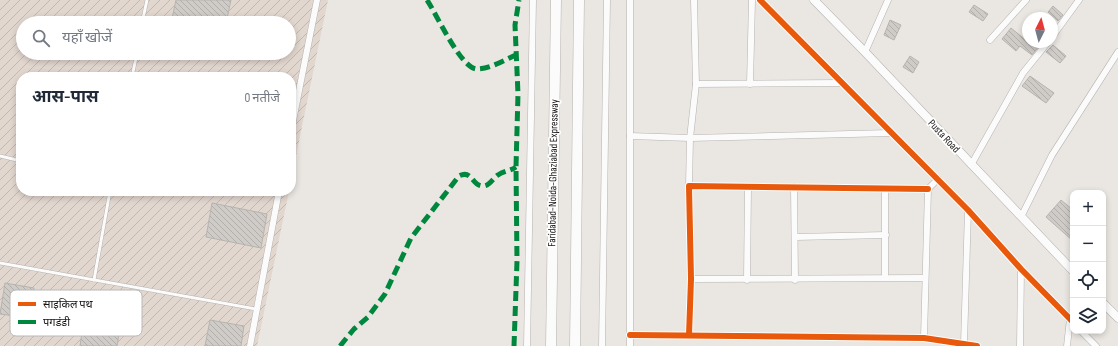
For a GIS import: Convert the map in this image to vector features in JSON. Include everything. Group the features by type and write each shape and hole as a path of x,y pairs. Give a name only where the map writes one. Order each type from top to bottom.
{"main road":[{"name":"Faridabad-Noida-Ghaziabad Expressway","path":"550,346 556,0"},
{"path":"575,346 579,0"}],"street":[{"path":"296,106 317,0"},
{"path":"527,346 533,0"},
{"path":"602,346 607,0"},
{"path":"630,0 630,346"},
{"path":"689,335 691,280 689,186 690,138 696,84 694,0"},
{"path":"750,84 752,0"},
{"path":"760,0 890,133 938,179 1021,269 1070,319"},
{"name":"Pusta Road","path":"814,0 1070,268"},
{"path":"865,52 888,0"},
{"path":"990,40 1026,0"},
{"path":"1058,29 1079,0"},
{"path":"971,165 1024,73 1043,48"},
{"path":"1021,217 1052,155 1118,52"},
{"path":"696,84 842,83"},
{"path":"630,136 690,138 890,133"},
{"path":"924,338 924,278 928,189 938,179"},
{"path":"689,186 885,190 928,189"},
{"path":"794,187 795,280"},
{"path":"747,280 748,188"},
{"path":"885,190 885,277"},
{"path":"250,346 278,196"},
{"path":"964,344 968,210"},
{"path":"795,237 886,235"},
{"path":"1020,346 1021,269"},
{"path":"691,280 795,280 885,277 924,278"},
{"path":"1106,306 1118,318"},
{"path":"1067,346 1070,331"},
{"path":"1084,334 1096,346"},
{"path":"630,335 924,338 977,346"}],"lane":[{"path":"144,16 147,0"},
{"path":"133,72 136,60"},
{"path":"0,156 16,160"},
{"path":"94,280 109,196"},
{"path":"0,263 257,309"}],"shaded area":[{"path":"0,0 328,0 296,156 296,72 16,72 16,196 288,196 257,346 0,346"}],"building":[{"path":"176,0 231,0 228,16 173,16"},
{"path":"974,5 988,14 983,21 969,12"},
{"path":"1053,6 1063,15 1058,21 1058,12 1048,12"},
{"path":"890,20 901,25 894,40 884,35"},
{"path":"1011,28 1022,37 1022,48 1020,46 1016,51 1002,39"},
{"path":"1023,48 1037,48 1032,55"},
{"path":"1050,48 1057,48 1066,56 1060,63 1046,52"},
{"path":"910,56 919,62 913,73 903,67"},
{"path":"1030,76 1054,93 1046,103 1022,86"},
{"path":"1061,200 1070,208 1070,238 1046,217"},
{"path":"212,203 267,214 261,248 206,237"},
{"path":"5,283 34,288 34,290 10,290 10,315 0,314"},
{"path":"210,320 244,326 241,346 205,346"},
{"path":"81,336 119,336 117,346 80,346"}],"marked path":[{"path":"427,0 449,39 471,67 477,69 487,68 516,55"},
{"path":"514,346 517,261 516,167 518,94 515,25 519,0"},
{"path":"340,346 354,329 368,317 385,294 411,238 459,176 463,174 467,175 479,185 485,186 496,176 516,167"}],"cycle path":[{"path":"760,0 968,210 1021,269 1070,319"},
{"path":"689,335 691,279 689,186 928,189"},
{"path":"630,335 924,338 977,346"}]}
